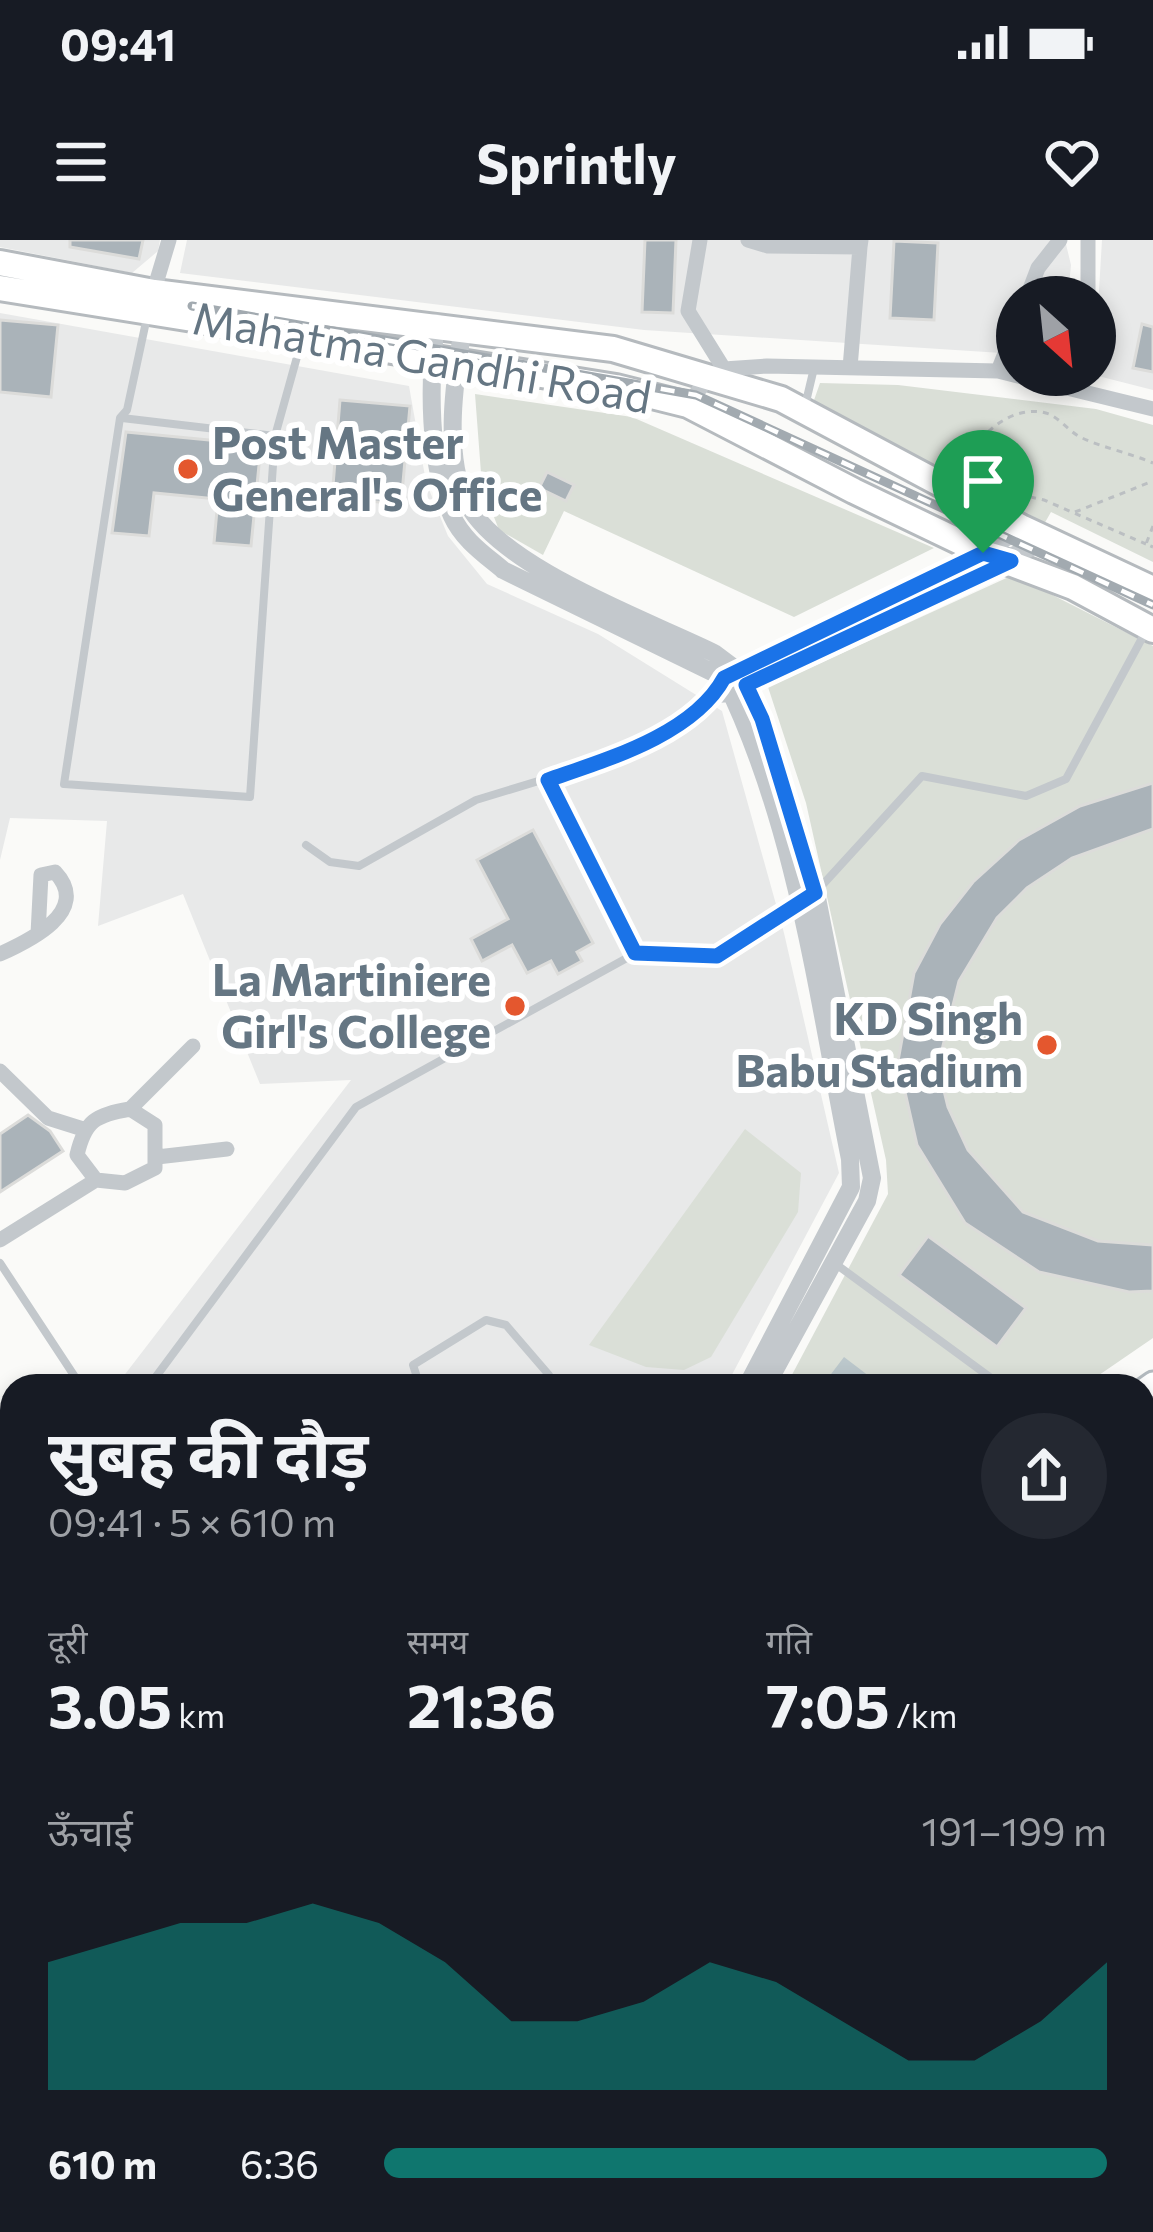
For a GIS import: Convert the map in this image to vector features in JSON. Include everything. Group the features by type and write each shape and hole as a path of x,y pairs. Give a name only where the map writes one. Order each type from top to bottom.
{"main road":[{"name":"Mahatma Gandhi Road","path":"0,262 302,337 616,387 688,405 983,553 1011,561 1150,629"},
{"name":"Mahatma Gandhi Road","path":"0,288 436,323 613,349 717,373 793,405 1021,527 1153,589"}],"street":[{"path":"151,302 169,240"},
{"path":"700,240 688,311 717,373"},
{"path":"748,240 768,246 861,244 850,368"},
{"path":"1035,276 1060,240"},
{"path":"1088,240 1088,276"},
{"path":"436,323 431,360 440,481 454,520 472,545 503,570 731,684"},
{"path":"463,327 457,363 455,449 464,496 477,519 510,554 714,653 731,684 807,899 851,1187 771,1374"},
{"path":"688,405 717,373 792,366 996,371"},
{"path":"1116,395 1153,409"},
{"path":"731,684 983,553 1021,527"},
{"path":"731,684 1011,561 1050,538"},
{"path":"0,954 38,934"},
{"path":"96,1180 77,1155 83,1129 96,1115 130,1108 193,1046"},
{"path":"0,1071 48,1118 83,1129"},
{"path":"0,1240 96,1180 124,1183 155,1168 155,1124 130,1108"},
{"path":"157,1157 227,1149"},
{"path":"754,1374 825,1257"}],"lane":[{"path":"151,302 127,410 120,418 64,784 250,797 275,436 302,337"},
{"path":"792,366 793,405"},
{"path":"793,405 814,367"},
{"path":"120,418 275,436"},
{"path":"158,1374 356,1107 635,953 717,956 807,899 922,776 1026,796 1066,779 1150,629"},
{"path":"306,845 330,862 358,866 476,800 548,780 644,742 731,684"},
{"path":"548,780 635,953"},
{"path":"825,1257 986,1374"},
{"path":"0,1263 73,1374"},
{"path":"416,1374 413,1366 487,1320 506,1325 548,1374"}],"path":[{"path":"967,476 970,451 987,428 1036,412 1050,415 1080,437 1153,463"},
{"path":"1073,512 1153,481"},
{"path":"981,482 1073,512 1153,547"},
{"path":"1146,544 1153,526"}],"shaded area":[{"path":"0,240 160,240 158,251 132,273 0,247"},
{"path":"187,240 1065,240 1071,265 1070,276 996,276 996,353 644,330 180,273"},
{"path":"1102,240 1153,240 1153,390 1116,381 1116,276 1100,276"},
{"path":"0,313 409,386 426,482 448,536 487,584 598,634 722,711 784,933 839,1173 732,1374 125,1374 351,1080 260,1084 183,894 98,926 107,821 10,818 0,860"},
{"path":"820,383 898,385 1096,409 1153,425 1153,562 1051,512 1043,526 813,403"},
{"path":"475,394 632,417 934,548 794,617 564,511 543,555 499,530 482,486"},
{"path":"1013,575 1153,646 1153,1338 1100,1374 792,1374 888,1194 886,1160 806,803 768,687"},
{"path":"745,1129 801,1173 798,1212 711,1357 684,1370 646,1367 589,1345"},
{"path":"844,1357 866,1374 831,1374"}],"building":[{"path":"70,240 143,240 139,259 70,247"},
{"path":"645,240 676,240 673,313 642,312"},
{"path":"894,241 938,243 934,320 890,318"},
{"path":"0,320 58,325 51,397 0,392"},
{"path":"1142,324 1153,327 1153,372 1133,368"},
{"path":"340,400 410,406 401,504 332,498"},
{"name":"Post Master General's Office","path":"126,432 261,445 251,546 214,543 218,499 154,493 149,536 112,533"},
{"path":"547,472 574,485 566,501 539,488"},
{"path":"1153,783 1153,829 1072,858 1027,888 997,918 959,981 938,1066 948,1107 968,1150 1023,1212 1098,1241 1153,1245 1153,1291 1129,1292 1039,1272 965,1223 917,1145 898,1061 914,973 940,924 973,882 1019,840 1080,806"},
{"path":"533,830 593,943 577,952 582,961 558,974 551,961 527,973 512,945 482,961 471,939 508,919 477,860"},
{"path":"28,1115 50,1131 63,1151 0,1192 0,1134"},
{"path":"928,1236 1026,1308 997,1347 899,1275"}],"railway":[{"path":"192,306 696,395 1153,605"}],"place":[{"name":"Post Master General's Office","path":"188,469"},
{"name":"La Martiniere Girl's College","path":"515,1006"},
{"name":"KD Singh Babu Stadium","path":"1047,1045"}],"route":[{"path":"983,553 1011,561 746,685 762,719 815,893 717,956 635,953 548,780 644,742 694,712 716,694 724,678 983,553"}]}
